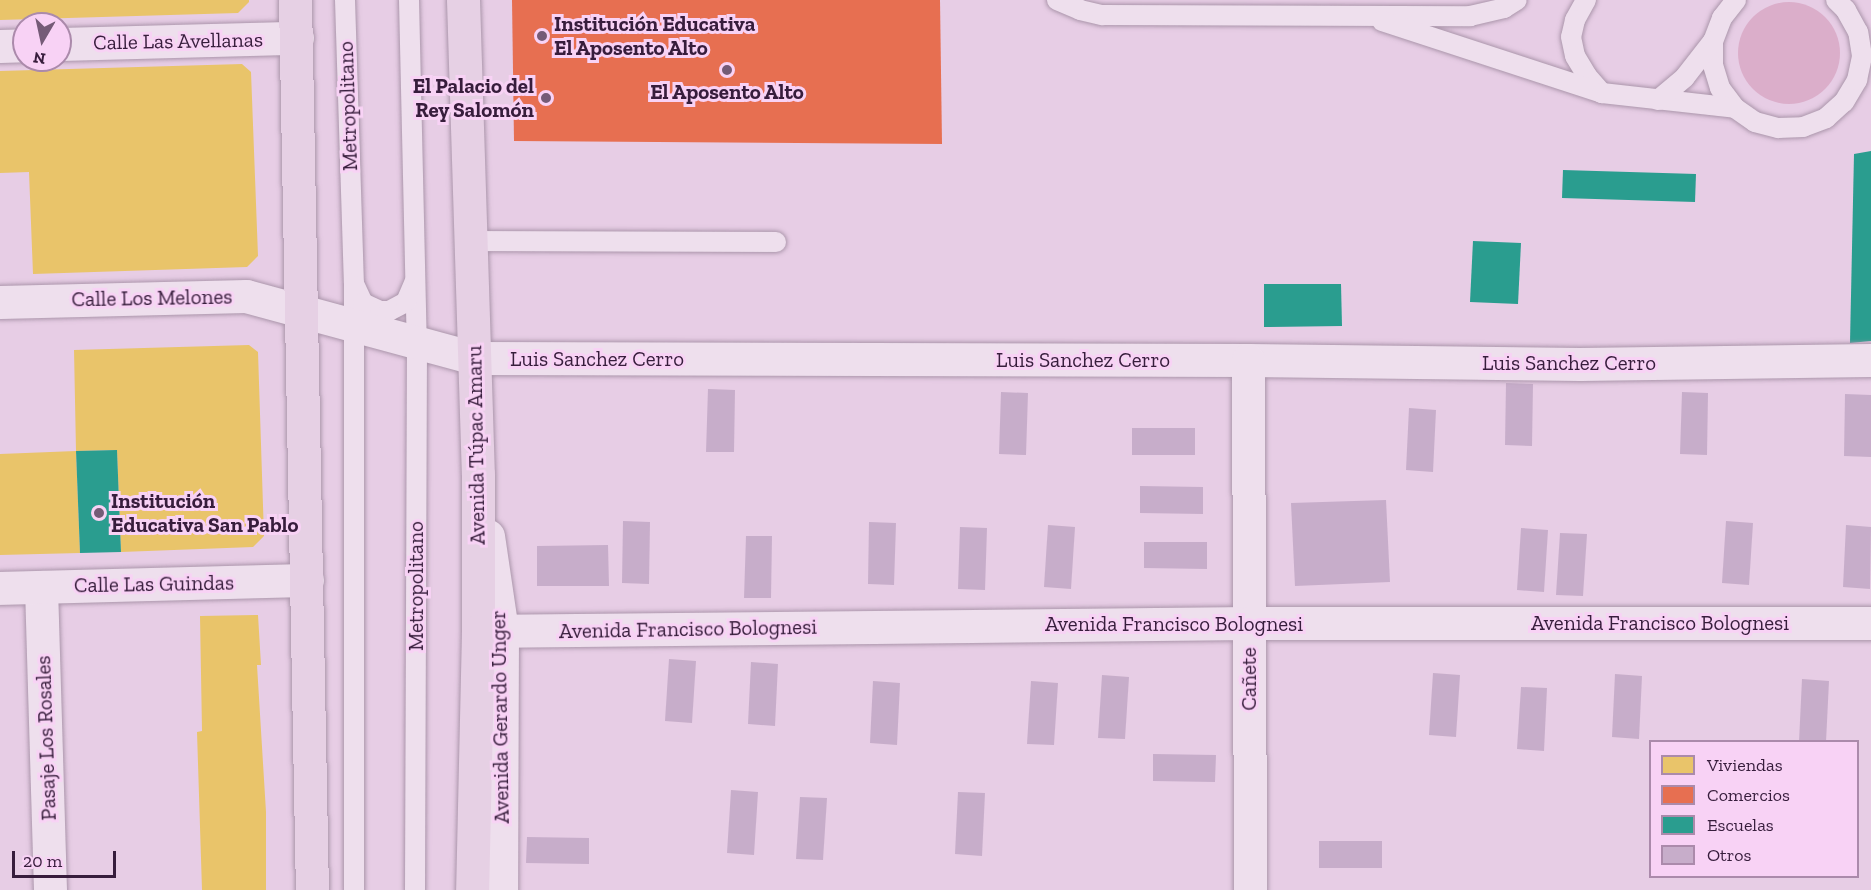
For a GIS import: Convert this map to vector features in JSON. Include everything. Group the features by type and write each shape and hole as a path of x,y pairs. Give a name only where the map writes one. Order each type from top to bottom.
{"main road":[{"path":"295,0 312,890"},
{"name":"Avenida Túpac Amaru","path":"463,0 478,474 490,631 471,890"}],"street":[{"name":"Calle Las Avellanas","path":"72,44 297,38"},
{"name":"Calle Los Melones","path":"0,302 246,296 302,313"},
{"name":"Luis Sanchez Cerro","path":"302,313 474,358 1248,360 1580,364 1871,360"},
{"name":"Cañete","path":"1248,360 1250,890"},
{"name":"Calle Las Guindas","path":"0,588 307,580"},
{"name":"Pasaje Los Rosales","path":"41,587 50,890"},
{"name":"Avenida Francisco Bolognesi","path":"490,631 1249,623 1871,623"},
{"name":"Avenida Gerardo Unger","path":"490,631 501,890"}],"lane":[{"name":"Metropolitano","path":"345,0 354,283 354,890"},
{"name":"Metropolitano","path":"409,0 417,343 416,890"},
{"path":"1057,0 1080,10 1102,15 1365,16 1470,16 1504,8 1517,0"},
{"path":"1586,0 1575,20 1571,37 1575,56 1587,76 1602,93"},
{"path":"1736,0 1721,9 1713,41 1713,65 1720,88 1735,108 1755,122 1778,128 1803,127 1826,118 1844,102 1857,80 1866,59 1858,32 1846,10 1836,0"},
{"path":"1365,16 1602,93 1735,108"},
{"path":"1658,99 1685,77 1713,41"},
{"path":"471,241 776,242"},
{"path":"354,283 363,303 380,311 398,308 406,302 414,282"}],"shaded area":[{"path":"1789,2 1818,10 1832,24 1840,53 1832,82 1818,96 1789,104 1760,96 1746,82 1738,53 1746,24 1760,10"}],"building: Viviendas":[{"path":"0,0 249,0 238,13 72,18 72,12 12,12 12,20 0,20"},
{"path":"242,64 251,72 258,256 247,267 33,274 29,172 0,173 0,71 72,72 72,69"},
{"path":"249,345 258,352 264,536 253,547 121,552 117,450 76,451 74,350"},
{"path":"76,451 80,553 0,555 0,454"},
{"path":"258,615 261,665 257,665 266,812 266,890 202,890 197,732 202,731 200,616"}],"building: Comercios":[{"name":"El Aposento Alto","path":"512,0 940,0 942,144 514,141"}],"building: Escuelas":[{"path":"1871,151 1871,341 1850,343 1854,154"},
{"path":"1563,170 1696,174 1695,202 1562,198"},
{"path":"1473,241 1521,243 1518,304 1470,302"},
{"path":"1264,284 1341,284 1342,326 1264,327"},
{"path":"117,450 121,552 80,553 76,451"}],"building: Otros":[{"path":"1506,383 1533,384 1532,446 1505,445"},
{"path":"708,389 735,390 734,452 706,452"},
{"path":"1001,392 1028,393 1026,455 999,454"},
{"path":"1682,392 1708,393 1707,455 1680,454"},
{"path":"1845,394 1871,395 1871,457 1844,456"},
{"path":"1409,408 1436,410 1433,472 1406,470"},
{"path":"1132,428 1195,428 1195,455 1132,455"},
{"path":"1140,486 1203,487 1203,514 1140,513"},
{"path":"1386,500 1390,582 1295,586 1291,503"},
{"path":"623,521 650,522 649,584 622,583"},
{"path":"1726,521 1753,523 1749,585 1722,583"},
{"path":"869,522 896,523 894,585 868,584"},
{"path":"1048,525 1075,527 1071,589 1044,587"},
{"path":"1846,525 1871,527 1870,589 1843,587"},
{"path":"960,527 987,528 985,590 958,589"},
{"path":"1521,528 1548,530 1544,592 1517,590"},
{"path":"1560,533 1587,534 1583,596 1556,595"},
{"path":"746,536 772,536 771,598 744,598"},
{"path":"1144,542 1207,542 1207,569 1144,568"},
{"path":"608,545 609,586 537,586 537,546"},
{"path":"669,659 696,661 692,723 665,721"},
{"path":"751,662 778,664 775,726 748,724"},
{"path":"1433,673 1460,675 1456,737 1429,735"},
{"path":"1615,674 1642,676 1639,739 1612,737"},
{"path":"1102,675 1129,677 1125,739 1098,738"},
{"path":"1802,679 1829,681 1826,740 1799,740"},
{"path":"873,681 900,683 897,745 870,743"},
{"path":"1031,681 1058,683 1054,745 1027,744"},
{"path":"1521,687 1547,688 1544,751 1517,749"},
{"path":"1153,754 1216,755 1215,782 1153,781"},
{"path":"731,790 758,792 754,855 727,853"},
{"path":"958,792 985,793 982,856 955,854"},
{"path":"800,797 827,798 823,860 796,859"},
{"path":"527,837 589,838 589,864 526,863"},
{"path":"1319,841 1382,841 1382,868 1319,868"}],"place":[{"name":"Institución Educativa El Aposento Alto","path":"542,36"},
{"name":"El Aposento Alto","path":"727,70"},
{"name":"El Palacio del Rey Salomón","path":"546,98"},
{"name":"Institución Educativa San Pablo","path":"99,513"}]}
